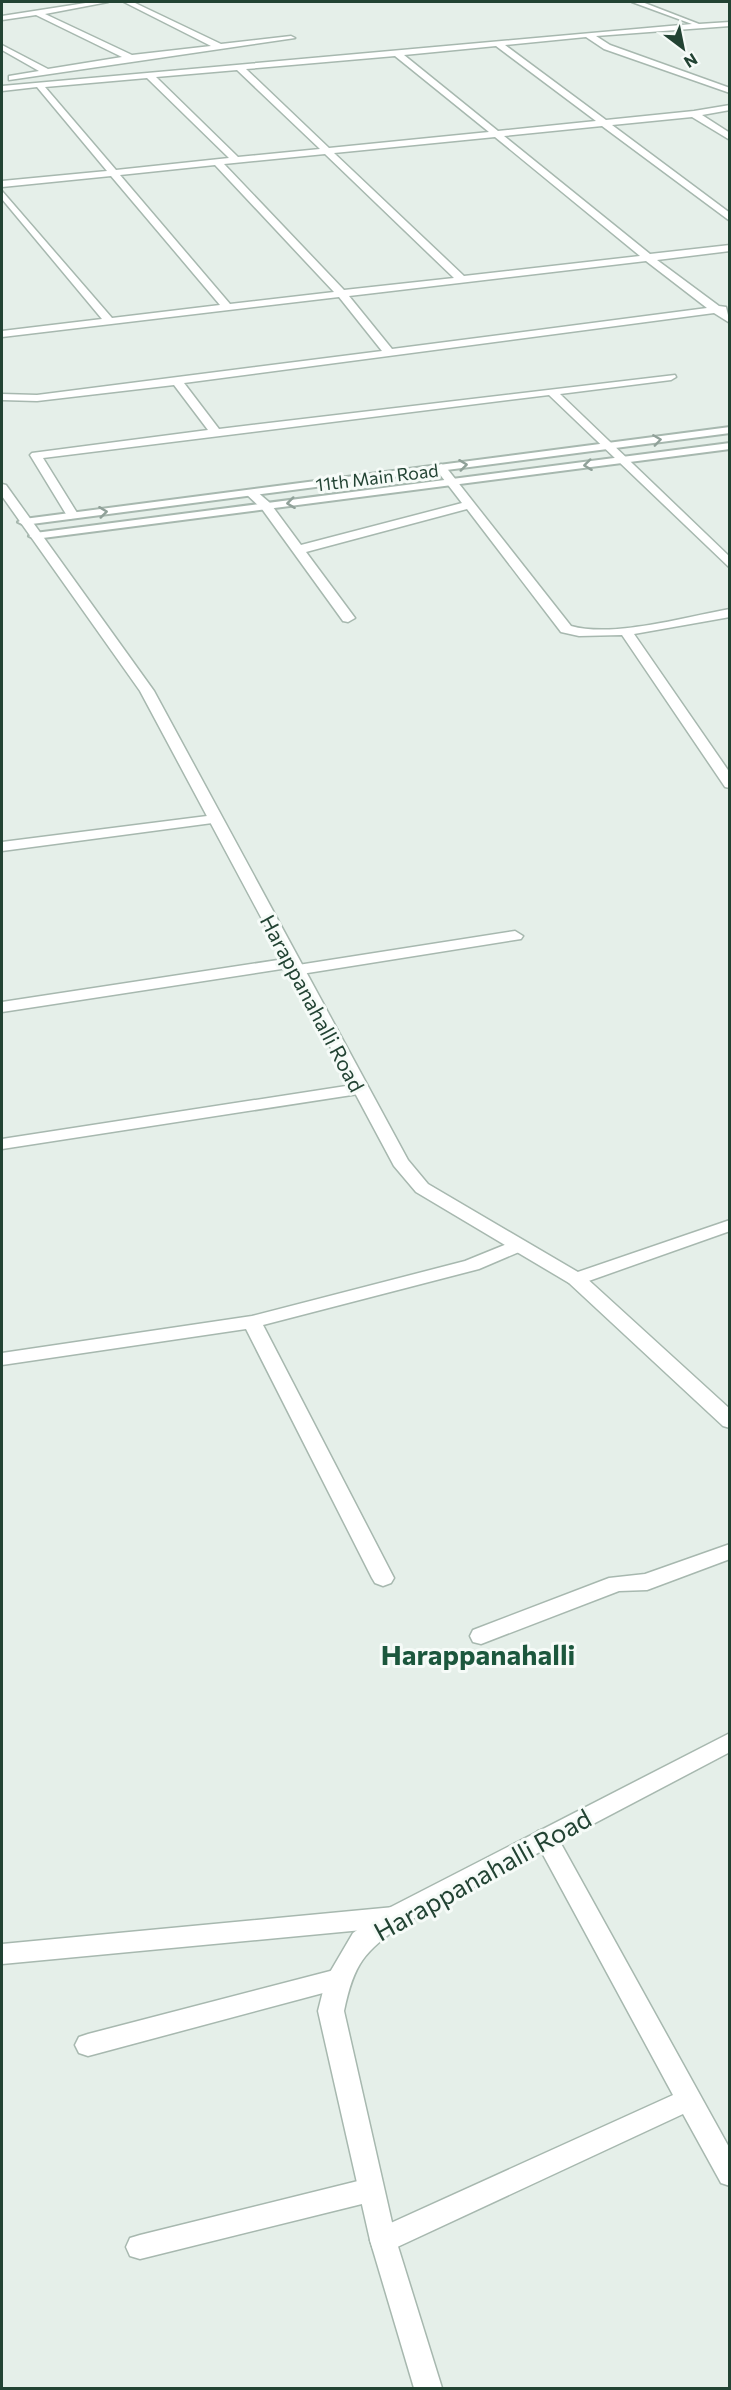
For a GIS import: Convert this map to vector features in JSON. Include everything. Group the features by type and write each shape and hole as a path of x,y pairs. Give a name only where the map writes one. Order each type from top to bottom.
{"street":[{"path":"2,18 104,2"},
{"path":"128,2 230,54"},
{"path":"636,2 729,35"},
{"path":"36,12 131,58"},
{"path":"2,88 588,34 729,24"},
{"path":"588,34 607,47 729,91"},
{"path":"2,80 131,58 291,38"},
{"path":"498,43 729,218"},
{"path":"2,47 45,71"},
{"path":"397,53 650,259 729,320"},
{"path":"242,65 324,150 463,281"},
{"path":"150,75 235,159"},
{"path":"40,86 228,308"},
{"path":"2,184 495,132 694,114 729,107"},
{"path":"694,114 729,137"},
{"path":"216,161 343,295 388,353"},
{"path":"2,194 110,322"},
{"path":"2,334 729,248"},
{"path":"2,397 37,398 177,381 729,308"},
{"path":"73,516 36,455 671,377"},
{"path":"177,381 215,432"},
{"path":"551,391 729,564"},
{"path":"441,468 450,483 566,629 583,635 729,613"},
{"name":"Harappanahalli Road","path":"2,488 24,522 147,691 400,1162 422,1188 576,1279 729,1421"},
{"path":"251,493 266,506 348,618"},
{"path":"298,550 468,505"},
{"path":"625,630 729,784"},
{"path":"2,847 215,819"},
{"path":"2,1007 515,936"},
{"path":"2,1144 359,1089"},
{"path":"576,1279 729,1225"},
{"path":"2,1359 252,1322 472,1265 519,1245"},
{"path":"252,1322 383,1578"},
{"path":"481,1636 617,1583 647,1582 729,1551"},
{"name":"Harappanahalli Road","path":"428,2388 370,2190 331,2011 338,1979 362,1940 394,1917 729,1741"},
{"path":"546,1838 690,2099 729,2175"},
{"path":"2,1953 394,1917"},
{"path":"88,2045 338,1979"},
{"path":"383,2240 690,2099"},
{"path":"140,2247 370,2190"}],"lane":[{"name":"11th Main Road","path":"24,522 729,430"},
{"name":"11th Main Road","path":"35,536 729,446"}],"district":[{"name":"Harappanahalli","path":"478,1654"}]}
